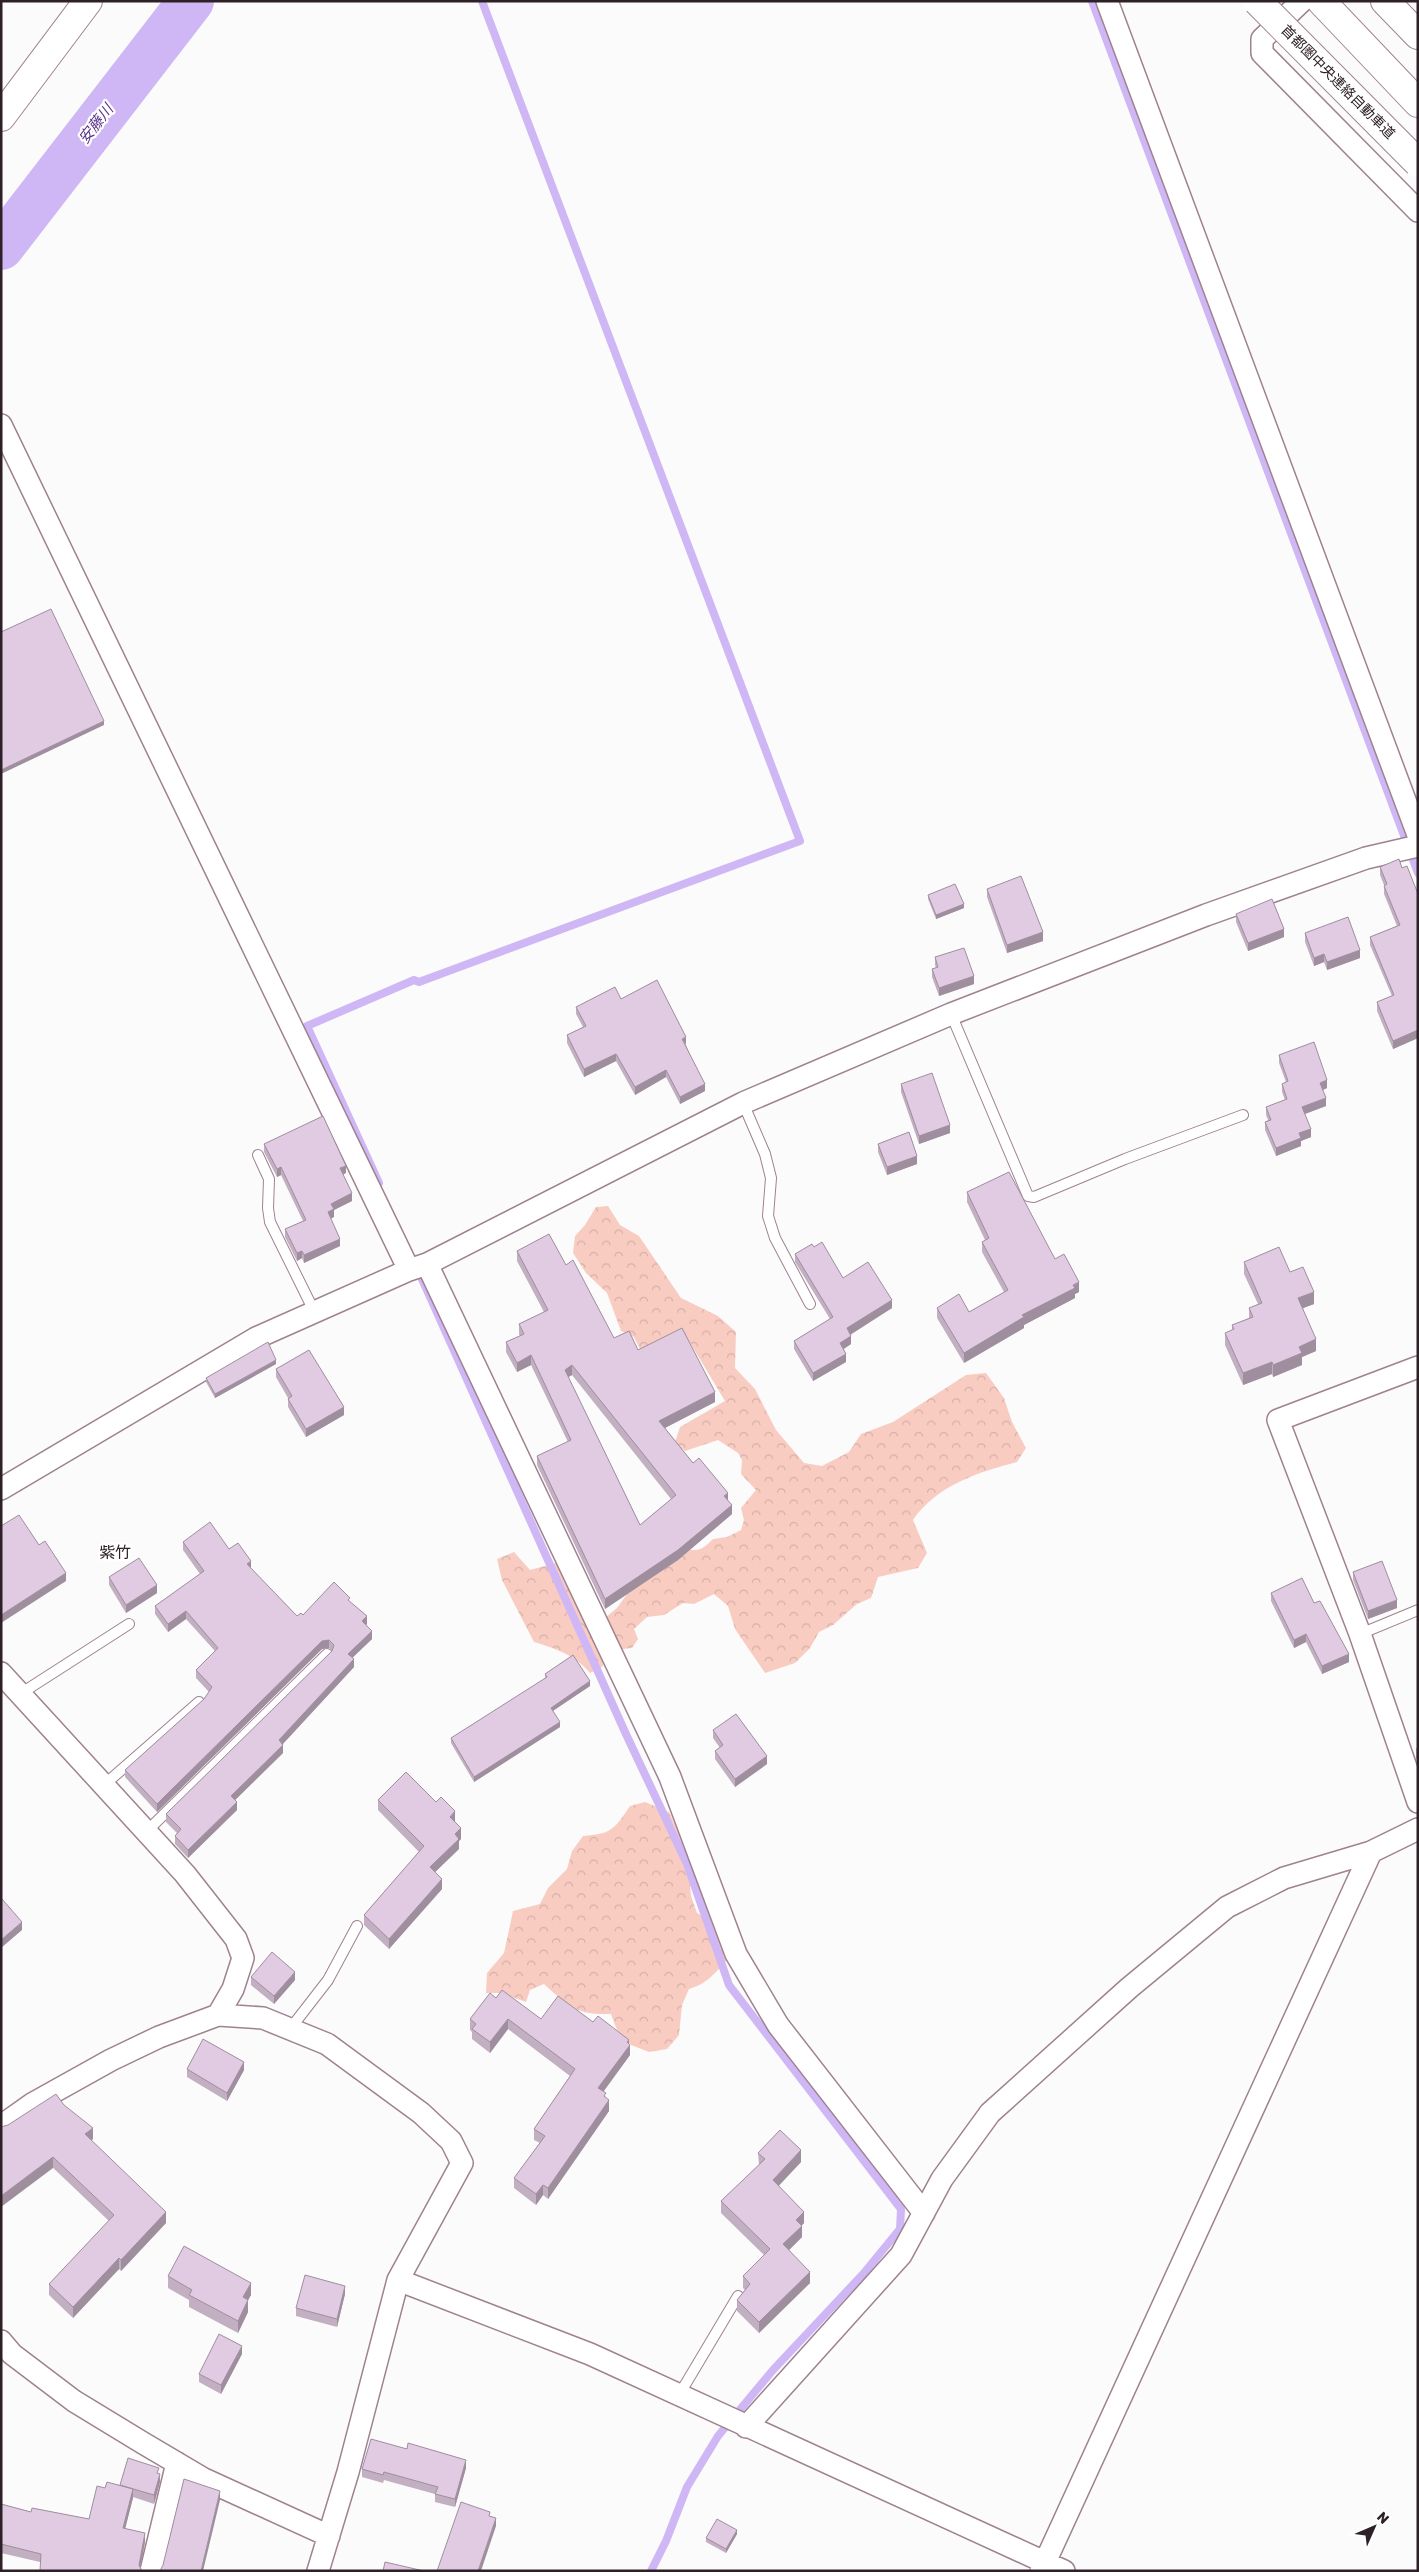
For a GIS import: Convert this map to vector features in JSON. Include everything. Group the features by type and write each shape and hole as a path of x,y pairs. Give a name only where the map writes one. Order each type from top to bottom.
{"main road":[{"path":"1,117 88,1"},
{"name":"首都圏中央連絡自動車道","path":"1257,1 1418,163"},
{"path":"1321,1 1418,103"},
{"path":"1385,1 1418,35"}],"street":[{"path":"1107,1 1418,835"},
{"path":"1302,1 1262,39 1262,53 1418,212"},
{"path":"1,425 670,1776 736,1954 778,2025 924,2213"},
{"path":"1,1489 256,1338 418,1267 742,1102 951,1014 1206,915 1366,858 1418,846"},
{"path":"1418,1367 1278,1420 1360,1634 1418,1802"},
{"path":"1,1673 104,1785 145,1833 185,1874 236,1939 243,1958 233,1989 218,2015"},
{"path":"746,2427 901,2255 942,2179 990,2113 1128,1988 1227,1906 1284,1878 1370,1852 1418,1828"},
{"path":"1043,2566 1370,1852"},
{"path":"1,2126 32,2104 111,2060 159,2037 218,2015 263,2018 327,2044 421,2113 451,2141 462,2163 398,2280 353,2453 318,2571"},
{"path":"398,2280 590,2354 1043,2566 1064,2571"},
{"path":"1,2341 12,2354 74,2401 177,2463 204,2479 328,2536"},
{"path":"151,2571 177,2463"}],"lane":[{"path":"951,1014 1028,1196 1034,1197 1243,1115"},
{"path":"742,1102 765,1154 771,1178 768,1216 775,1238 810,1304"},
{"path":"258,1155 269,1179 268,1208 270,1222 315,1312"},
{"path":"1360,1634 1418,1610"},
{"path":"20,1694 129,1624"},
{"path":"145,1833 327,1654"},
{"path":"104,1785 199,1702"},
{"path":"290,2029 328,1980 357,1926"},
{"path":"679,2395 738,2296"}],"green space":[{"path":"608,1206 620,1225 639,1236 681,1298 718,1316 736,1332 735,1368 755,1389 776,1430 804,1463 822,1466 849,1452 861,1434 893,1422 966,1375 986,1373 1004,1398 1012,1422 1026,1448 1017,1462 988,1470 959,1482 933,1498 922,1508 913,1520 927,1553 918,1568 878,1577 871,1598 857,1604 833,1625 819,1632 810,1648 795,1663 765,1673 735,1629 728,1606 714,1594 694,1604 683,1603 664,1615 647,1617 634,1629 638,1639 632,1648 614,1653 602,1667 590,1673 565,1653 534,1642 502,1580 497,1559 514,1552 530,1570 559,1562 593,1628 617,1608 635,1583 687,1549 701,1549 713,1539 727,1537 741,1530 744,1520 741,1508 756,1490 741,1474 742,1460 738,1453 718,1440 685,1451 675,1442 680,1427 725,1401 683,1331 640,1349 634,1337 621,1331 607,1293 586,1273 573,1253 575,1236 585,1225 596,1207"},
{"path":"645,1802 669,1812 687,1850 691,1896 697,1913 713,1922 728,1959 706,1981 689,1989 682,2005 679,2035 667,2049 649,2052 631,2045 617,2030 611,2014 589,2013 574,2008 560,1999 544,1984 530,1990 526,2002 501,1993 486,1993 487,1973 504,1953 513,1911 540,1904 548,1888 567,1869 572,1851 583,1836 606,1832 620,1821 630,1806"}],"building":[{"path":"51,609 104,721 1,770 1,632"},
{"path":"1399,859 1402,868 1407,866 1418,894 1418,1030 1393,1041 1377,1002 1394,995 1370,937 1400,925 1384,886 1387,884 1380,867"},
{"path":"1021,876 1043,932 1007,945 987,889"},
{"path":"955,884 964,904 936,915 928,895"},
{"path":"1272,899 1284,929 1248,943 1236,914"},
{"path":"1348,917 1360,950 1327,962 1324,954 1314,958 1305,933"},
{"path":"964,948 974,976 939,988 932,969 938,967 935,957"},
{"path":"657,980 686,1037 682,1039 705,1084 680,1097 666,1070 635,1087 616,1054 584,1069 567,1035 586,1026 576,1007 615,987 621,999"},
{"path":"1314,1042 1327,1080 1320,1083 1326,1098 1302,1107 1311,1129 1299,1133 1301,1138 1276,1148 1265,1122 1271,1120 1266,1107 1287,1099 1282,1084 1288,1081 1279,1055"},
{"path":"932,1073 950,1125 919,1136 901,1084"},
{"path":"323,1116 346,1166 340,1168 352,1193 331,1204 334,1209 328,1212 340,1239 304,1255 302,1251 297,1253 285,1229 306,1220 281,1167 277,1169 264,1144"},
{"path":"909,1132 917,1156 887,1167 878,1144"},
{"path":"1009,1172 1055,1259 1064,1254 1079,1282 1073,1285 1075,1288 1022,1315 1024,1317 964,1353 937,1308 959,1294 969,1312 1008,1290 982,1242 989,1238 967,1192"},
{"path":"549,1234 566,1265 573,1260 614,1338 629,1331 638,1350 682,1328 715,1392 659,1421 693,1463 699,1458 728,1493 724,1496 732,1505 678,1550 605,1599 537,1456 571,1440 531,1355 517,1363 506,1342 524,1334 519,1324 548,1310 517,1251","holes":["572,1365 676,1495 640,1525 565,1370"]},
{"path":"822,1242 843,1278 868,1262 892,1300 847,1328 851,1336 840,1343 846,1354 813,1373 794,1341 833,1317 795,1254 812,1244 814,1247"},
{"path":"1279,1247 1290,1272 1303,1267 1314,1292 1298,1298 1316,1339 1299,1347 1302,1353 1273,1365 1272,1362 1243,1373 1225,1333 1234,1329 1232,1325 1253,1317 1249,1308 1262,1303 1244,1262"},
{"path":"268,1342 276,1360 215,1394 206,1378"},
{"path":"309,1350 344,1407 306,1429 288,1399 292,1396 276,1369"},
{"path":"19,1515 39,1545 45,1541 66,1573 1,1615 1,1526"},
{"path":"210,1522 229,1549 238,1543 251,1561 247,1564 297,1616 301,1613 303,1615 334,1582 350,1598 348,1600 367,1616 362,1621 372,1631 348,1654 354,1659 279,1740 283,1745 231,1796 237,1802 188,1850 175,1836 181,1829 166,1814 332,1651 334,1645 329,1640 322,1641 157,1804 125,1770 204,1699 212,1687 196,1670 218,1648 186,1611 168,1624 155,1606 204,1571 183,1542"},
{"path":"139,1558 157,1585 126,1605 109,1577"},
{"path":"1382,1561 1397,1600 1368,1611 1353,1572"},
{"path":"1302,1578 1314,1603 1320,1601 1349,1654 1322,1666 1306,1634 1294,1640 1271,1593"},
{"path":"573,1655 590,1681 551,1708 560,1722 474,1777 451,1738 547,1677 545,1674"},
{"path":"736,1714 767,1756 735,1779 715,1751 723,1745 713,1730"},
{"path":"406,1772 436,1802 441,1797 455,1811 450,1817 461,1828 455,1834 459,1839 430,1867 442,1879 389,1939 364,1915 424,1846 378,1800"},
{"path":"1,1900 22,1922 1,1940"},
{"path":"272,1952 295,1972 274,1996 251,1977"},
{"path":"502,1990 541,2019 558,1996 593,2022 598,2016 629,2040 627,2042 630,2045 598,2088 606,2093 604,2096 609,2100 548,2188 543,2185 536,2194 514,2178 545,2136 534,2129 575,2069 508,2019 490,2042 472,2029 476,2024 470,2019 490,1993 496,1998"},
{"path":"203,2039 244,2062 227,2093 187,2069"},
{"path":"56,2094 64,2105 93,2128 85,2134 166,2212 73,2307 49,2284 114,2215 53,2157 1,2196 1,2127 8,2125"},
{"path":"780,2130 801,2150 773,2180 804,2212 796,2220 802,2226 783,2244 810,2272 759,2322 737,2300 750,2284 743,2276 770,2249 721,2201 765,2159 758,2153"},
{"path":"184,2246 251,2283 243,2297 248,2300 238,2321 189,2295 192,2290 168,2276"},
{"path":"305,2275 345,2286 337,2319 296,2308"},
{"path":"219,2334 242,2346 221,2385 199,2374"},
{"path":"371,2439 407,2449 408,2443 466,2460 455,2499 435,2494 438,2487 384,2472 383,2475 362,2469"},
{"path":"128,2458 159,2468 157,2473 160,2474 154,2495 120,2485"},
{"path":"184,2479 220,2491 201,2571 160,2571 163,2565"},
{"path":"107,2482 133,2489 123,2528 145,2533 139,2565 142,2571 40,2571 41,2554 1,2544 1,2504 31,2512 32,2508 89,2519 97,2486 105,2488"},
{"path":"461,2502 490,2512 489,2516 496,2518 478,2571 437,2571"},
{"path":"717,2519 737,2530 726,2549 706,2538"},
{"path":"385,2562 424,2571 383,2571"}],"waterway":[{"name":"安藤川","path":"1,247 191,1"},
{"path":"379,1183 307,1026 414,980 419,982 800,841 482,1"},
{"path":"1092,1 1418,873"},
{"path":"417,1268 625,1732 687,1864 729,1985 901,2209 900,2229 864,2273 773,2370 718,2436 687,2487 666,2541 651,2571"}],"district":[{"name":"紫竹","path":"115,1552"}]}
